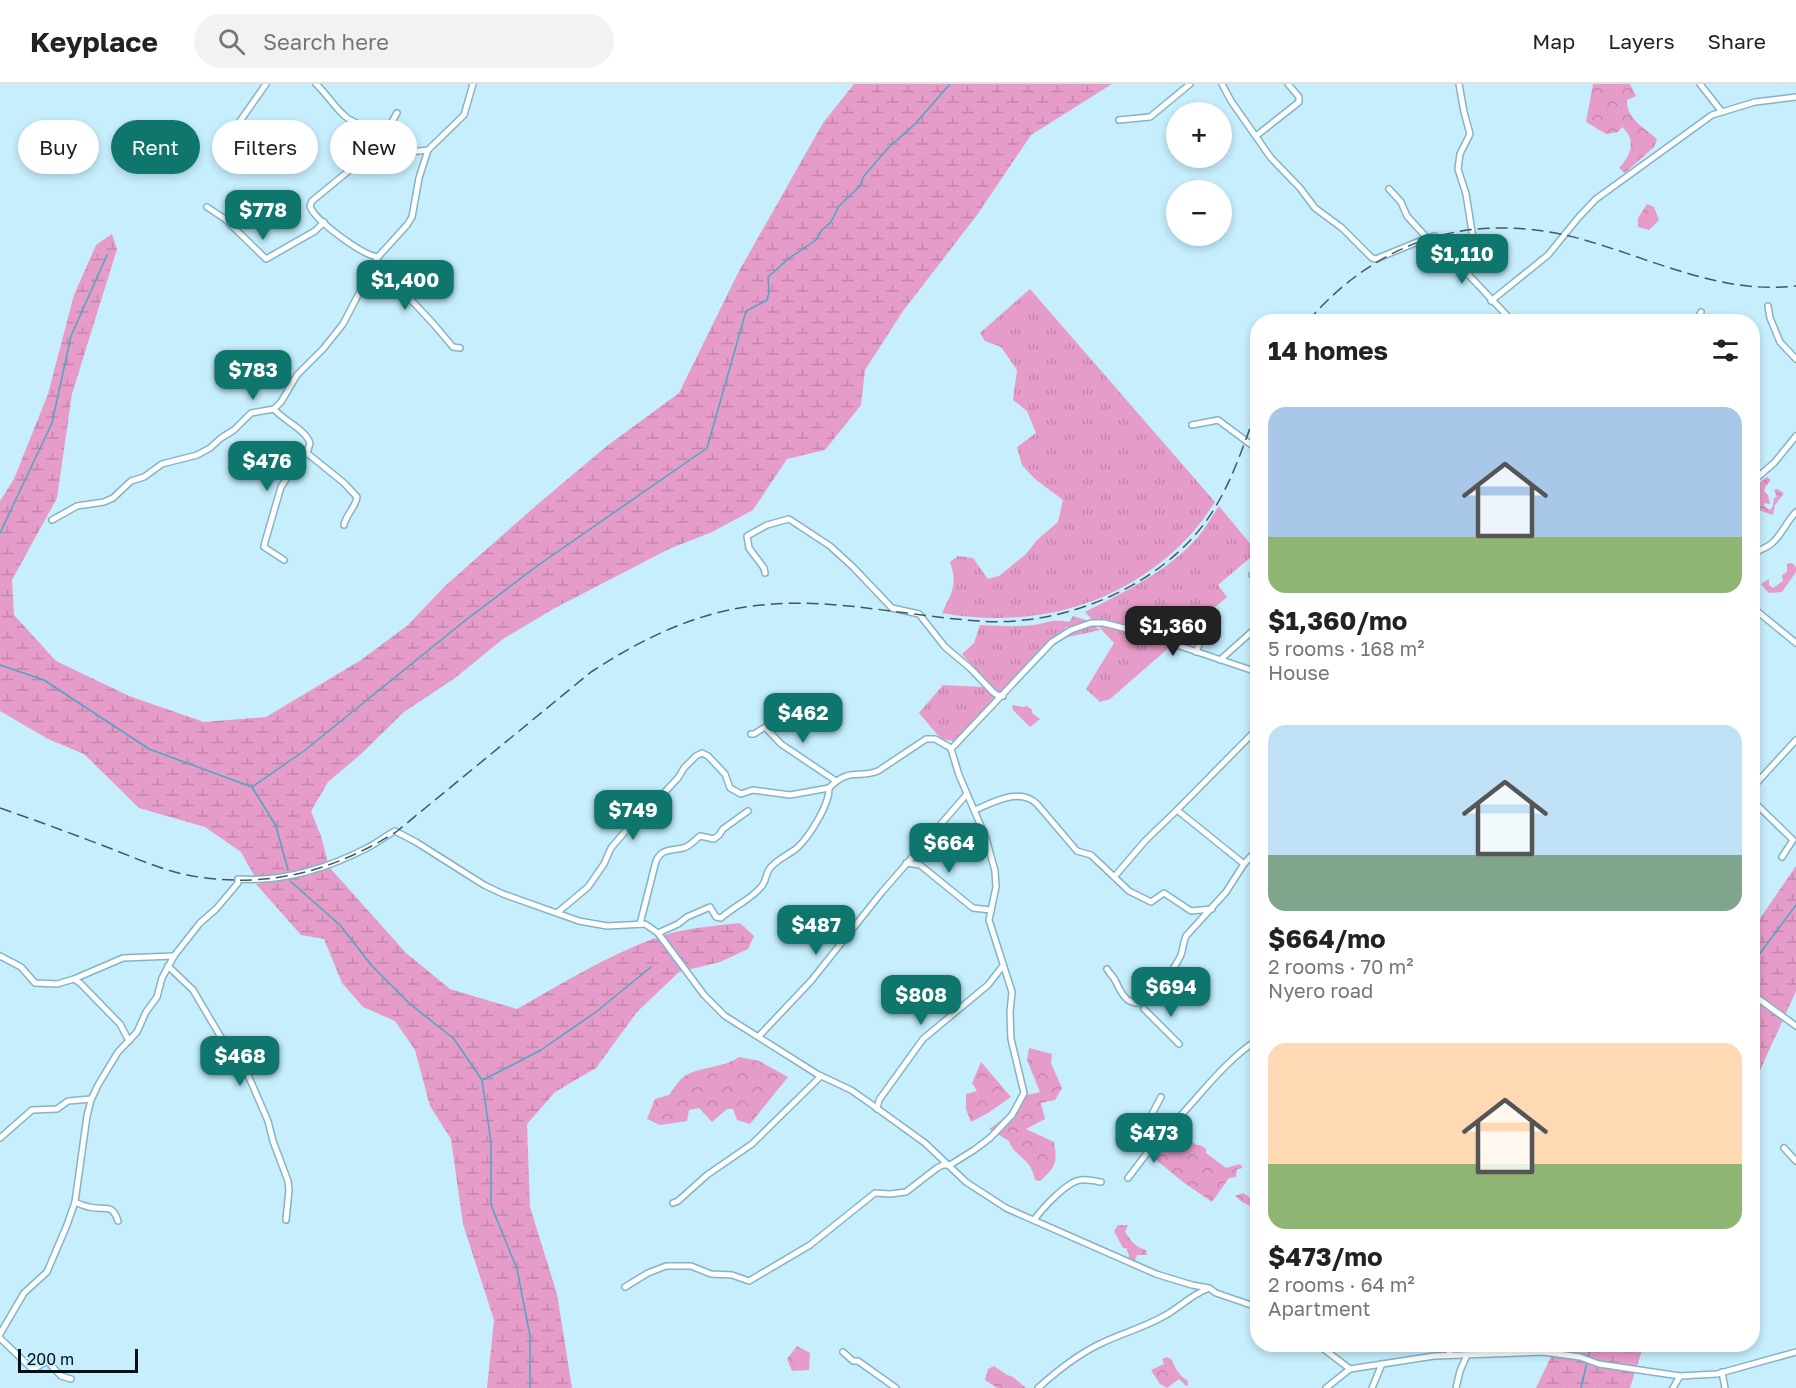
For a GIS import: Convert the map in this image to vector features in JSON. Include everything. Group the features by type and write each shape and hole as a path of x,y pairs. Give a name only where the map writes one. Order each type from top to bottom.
{"street":[{"path":"241,120 266,84"},
{"path":"316,84 327,99 352,120"},
{"path":"52,520 77,506 108,501 132,482 144,477 162,464 210,448 234,430 250,413 274,409 288,394 297,375 330,342 343,324 378,257 404,230 412,217 417,185 428,150 464,115 473,84"},
{"path":"1119,120 1150,117 1190,84"},
{"path":"1222,84 1271,158 1300,188 1312,206 1342,228 1372,258 1376,260 1435,236 1505,314"},
{"path":"1256,136 1299,102 1299,97 1288,84"},
{"path":"1459,84 1470,134 1460,154 1458,169 1466,194 1478,256 1468,274"},
{"path":"1700,84 1722,112"},
{"path":"1491,300 1548,255 1596,199 1629,178 1712,115 1755,102 1796,97"},
{"path":"393,120 397,113"},
{"path":"417,151 428,150"},
{"path":"345,174 312,201 310,206 312,213 349,242 370,256 378,257"},
{"path":"1389,189 1401,202 1407,216 1427,238"},
{"path":"207,207 225,219 266,259 315,231 324,222"},
{"path":"374,266 403,290 453,347 460,348"},
{"path":"1768,306 1770,318 1780,342 1796,359"},
{"path":"274,409 309,440 310,447 281,487 265,542 264,547 267,550 284,560"},
{"path":"1192,425 1218,420 1250,444"},
{"path":"1760,475 1774,463 1796,436"},
{"path":"307,453 344,483 357,497 357,501 347,513 344,525"},
{"path":"1760,549 1770,545 1776,539 1796,512"},
{"path":"765,573 747,544 747,536 767,525 789,519 830,546 851,564 892,608 919,614 947,649 970,668 993,692 1003,696"},
{"path":"1760,614 1796,643"},
{"path":"951,748 1056,638 1091,623 1100,622 1117,626 1250,670"},
{"path":"1196,652 1205,629"},
{"path":"1220,660 1250,633"},
{"path":"751,734 765,726 782,744 836,781"},
{"path":"1114,876 1145,841 1250,736"},
{"path":"557,912 588,887 604,864 611,848 699,754 708,756 725,774 730,788 741,794 753,790 790,795 829,788 849,774 878,771 926,739 935,739 951,748 955,764 986,838 996,877 995,896 989,920 1002,967 1012,992 1011,1039 1024,1093 1012,1115 990,1138 950,1165 940,1166 906,1192 875,1194 810,1245 749,1281 732,1275 711,1274 691,1266 666,1266 648,1273 625,1287"},
{"path":"1760,779 1796,740"},
{"path":"658,933 710,907 720,919 732,908 750,898 763,885 767,872 772,866 802,842 824,810 829,788"},
{"path":"759,1036 811,981 906,863 967,794"},
{"path":"975,810 1008,797 1018,796 1033,800 1077,851 1094,858 1129,891 1149,902 1164,893 1191,911 1212,909"},
{"path":"1760,809 1793,840 1782,857"},
{"path":"1178,810 1244,864"},
{"path":"640,924 656,861 660,854 669,849 686,847 700,836 714,839 723,829 748,811"},
{"path":"71,1379 61,1376 46,1360 36,1368 31,1368 0,1336 24,1293 47,1272 75,1202 83,1134 91,1099 118,1052 137,1032 149,1007 157,997 168,966 200,923 238,884 238,879 270,878 315,869 351,856 395,831 503,894 579,921 607,926 640,924 651,927 658,933 709,1001 725,1016 821,1076 851,1090 900,1124 950,1165 966,1182 1006,1208 1156,1274 1209,1288 1250,1304"},
{"path":"1107,969 1116,981 1118,990 1128,1001 1144,1003 1161,984 1181,954 1186,936 1212,909 1250,857"},
{"path":"906,863 920,866 973,908 991,910"},
{"path":"0,956 21,967 34,983 57,984 123,958 174,956"},
{"path":"168,966 193,990 222,1039 248,1075 268,1121 289,1185 286,1220"},
{"path":"877,1109 879,1100 923,1039 988,985 1002,967"},
{"path":"74,979 120,1024 129,1041"},
{"path":"1760,1000 1796,1026"},
{"path":"1144,1009 1179,1044"},
{"path":"1128,1178 1157,1140 1227,1064 1250,1045"},
{"path":"673,1203 707,1175 744,1151 821,1076"},
{"path":"1161,1097 1152,1114 1168,1129"},
{"path":"0,1138 32,1110 57,1109 68,1101 91,1099"},
{"path":"1784,1148 1796,1161"},
{"path":"1034,1220 1056,1195 1074,1182 1083,1179 1101,1182"},
{"path":"75,1202 90,1208 107,1208 114,1212 118,1221"},
{"path":"1038,1388 1083,1353 1101,1343 1160,1319 1197,1292 1209,1288"},
{"path":"843,1352 853,1361 858,1361 896,1388"},
{"path":"1328,1352 1350,1369"},
{"path":"1326,1388 1350,1369 1451,1355 1543,1352 1580,1357 1599,1364 1680,1376 1704,1376 1796,1352"},
{"path":"1456,1388 1467,1355"},
{"path":"1372,1388 1382,1364"},
{"path":"1722,1372 1725,1388"},
{"path":"1673,1388 1680,1376"}],"green space":[{"path":"854,84 1112,84 1031,135 977,215 903,311 865,370 861,405 825,450 787,459 753,510 712,532 669,549 555,608 503,639 455,678 404,712 328,782 311,811 328,863 307,870 255,877 241,852 205,827 139,808 84,754 48,739 0,711 0,501 14,479 48,394 74,295 96,245 112,234 117,249 72,394 57,498 12,580 14,615 56,661 129,696 204,722 266,717 361,660 408,625 445,586 539,503 607,446 679,393 738,273 823,123"},
{"path":"1593,84 1630,84 1636,96 1627,100 1630,113 1657,139 1654,147 1625,173 1619,168 1631,148 1627,132 1622,127 1618,132 1606,134 1586,122"},
{"path":"1647,204 1654,207 1659,220 1649,230 1638,227 1638,218"},
{"path":"1030,289 1215,502 1193,532 1167,557 1140,577 1110,594 1078,606 1046,614 1012,618 942,613 954,583 950,562 958,556 973,558 988,579 999,576 1026,554 1037,540 1058,522 1063,500 1035,479 1022,465 1017,447 1036,433 1027,411 1013,400 1017,370 1001,347 985,341 980,333"},
{"path":"1767,477 1771,480 1764,491 1768,495 1770,504 1764,503 1764,506 1770,510 1774,498 1777,497 1774,490 1777,489 1784,493 1775,505 1773,515 1760,511 1760,482"},
{"path":"1219,506 1250,544 1250,558 1218,585 1227,597 1110,699 1100,702 1086,689 1114,643 1085,612 1159,571 1198,537"},
{"path":"1792,563 1796,567 1796,572 1782,592 1769,593 1761,584 1769,579 1769,585 1773,588 1783,581 1782,575 1787,572 1787,564"},
{"path":"1073,616 1086,620 1100,630 1064,638 1068,626 1052,639 1004,694 994,690 962,654 974,643 980,625 1021,626 1055,621 1069,622"},
{"path":"943,685 983,687 995,697 954,741 941,739 919,713"},
{"path":"1012,705 1027,706 1040,719 1030,727 1013,710"},
{"path":"1796,866 1796,991 1760,1070 1760,918"},
{"path":"330,868 406,953 450,989 517,1009 604,961 658,937 678,931 740,923 754,936 748,949 720,962 679,972 637,1012 596,1068 555,1092 527,1124 530,1207 557,1294 572,1388 487,1388 494,1320 463,1224 451,1139 430,1106 415,1050 395,1021 363,1007 342,983 324,939 301,935 256,884 309,875"},
{"path":"1029,1048 1052,1054 1051,1063 1062,1088 1055,1100 1041,1103 1045,1119 1026,1129 1054,1142 1056,1155 1054,1164 1040,1181 1035,1180 1027,1162 1015,1151 1009,1141 989,1129 1007,1115 1022,1096 1040,1092 1027,1060"},
{"path":"739,1057 759,1061 788,1077 750,1124 737,1120 733,1109 727,1109 712,1122 699,1108 689,1110 687,1121 660,1125 647,1119 655,1099 669,1095 679,1081 687,1075 701,1069 725,1064"},
{"path":"981,1062 1011,1097 971,1122 966,1109 966,1094 977,1091 972,1083"},
{"path":"1176,1132 1206,1149 1206,1153 1226,1168 1240,1164 1243,1168 1237,1169 1236,1177 1229,1178 1212,1202 1151,1156 1170,1133"},
{"path":"1243,1193 1250,1198 1250,1206 1242,1202 1235,1196"},
{"path":"1118,1225 1128,1225 1125,1232 1127,1236 1136,1246 1146,1250 1147,1255 1137,1255 1135,1260 1141,1263 1139,1266 1128,1262 1129,1255 1126,1248 1123,1248 1114,1231"},
{"path":"797,1346 810,1353 809,1370 792,1371 787,1359"},
{"path":"1553,1352 1641,1352 1630,1388 1536,1388"},
{"path":"1167,1357 1188,1381 1188,1385 1186,1386 1179,1379 1167,1388 1160,1384 1151,1370 1164,1364 1162,1359"},
{"path":"994,1366 1026,1388 997,1388 985,1380 988,1369"}],"waterway":[{"path":"252,787 304,751 462,623 537,566 707,448 746,311 767,300 768,277 788,259 816,240 831,222 839,206 859,187 864,176 888,148 914,125 950,84"},
{"path":"0,533 52,423 71,336 107,255"},
{"path":"0,665 44,680 149,749 252,787 276,826 288,870"},
{"path":"290,881 340,925 372,966 409,1003 454,1039 482,1080 491,1142 491,1205 517,1269 530,1336 530,1388"},
{"path":"1760,953 1796,905"},
{"path":"483,1080 541,1050 596,1012 651,967"},
{"path":"1588,1358 1590,1352"},
{"path":"1581,1388 1587,1362"}],"railway":[{"path":"1315,314 1339,290 1371,266 1406,247 1442,235 1480,229 1519,228 1559,234 1721,282 1746,286 1796,286"},
{"path":"0,808 155,866 199,877 226,880 277,878 326,866 350,857 396,832 591,672 648,639 689,622 753,606 809,603 951,619 1010,621 1041,618 1103,600 1159,568 1204,524 1228,483 1250,428"}]}
